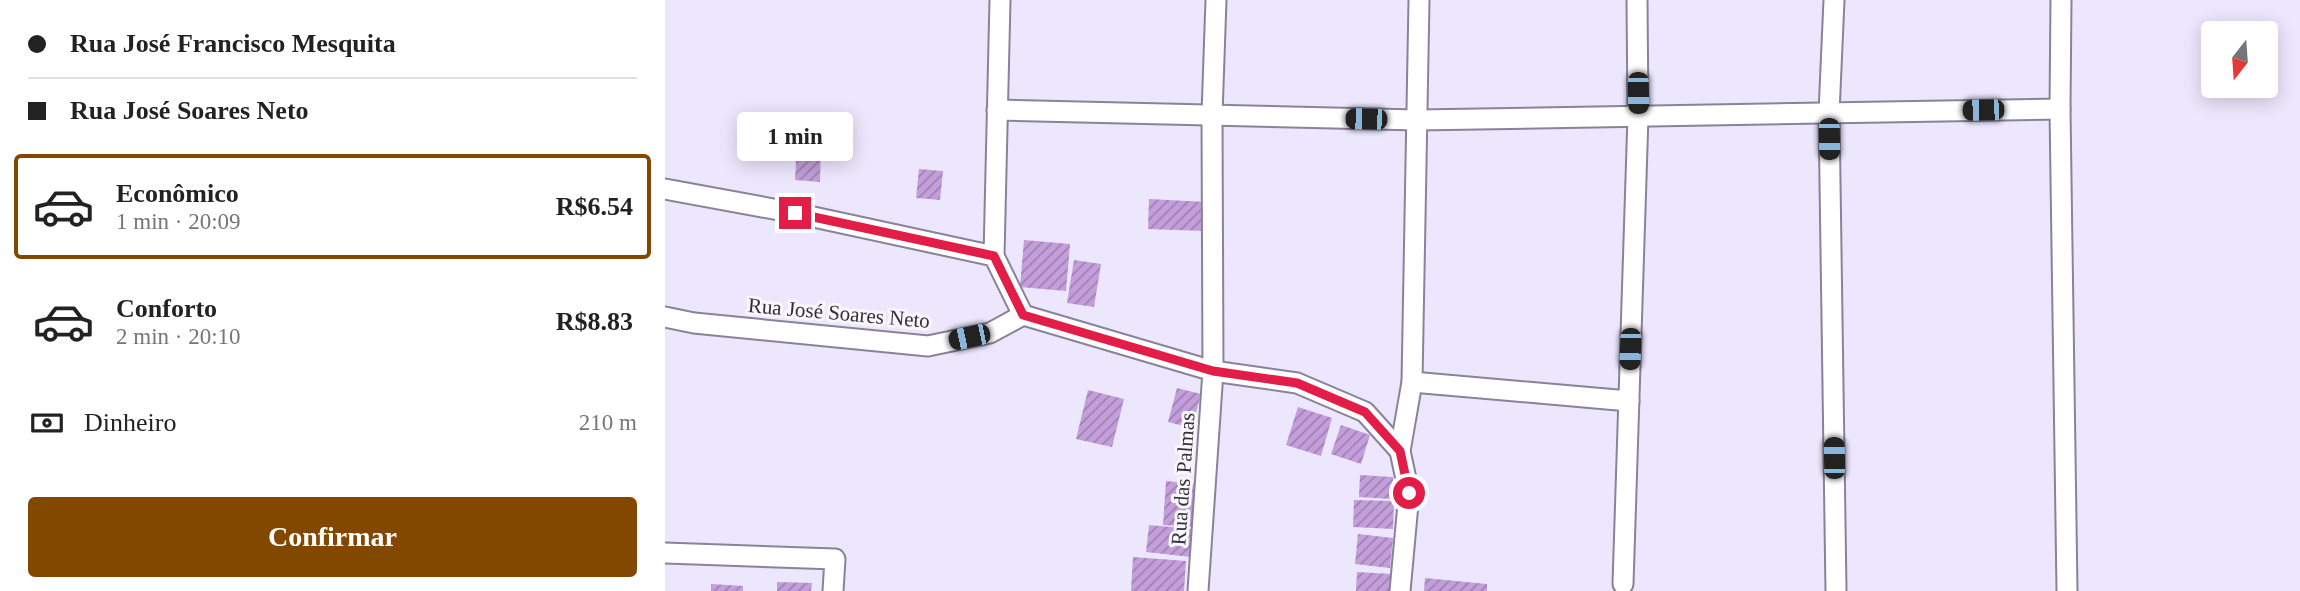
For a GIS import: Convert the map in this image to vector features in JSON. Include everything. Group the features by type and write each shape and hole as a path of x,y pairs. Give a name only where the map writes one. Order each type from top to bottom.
{"street":[{"path":"1000,0 994,256 1023,315 1213,371 1297,383 1365,412 1400,451"},
{"name":"Rua das Palmas","path":"1198,591 1213,371 1212,115 1216,0"},
{"path":"1400,591 1409,493 1400,451 1412,382 1419,0"},
{"path":"1623,584 1638,116 1637,0"},
{"path":"1834,0 1829,113 1836,591"},
{"path":"2061,0 2060,109 2067,591"},
{"path":"997,110 1417,120 2060,109"},
{"path":"665,189 795,213 994,256"},
{"name":"Rua José Soares Neto","path":"665,317 694,323 928,346 990,333 1023,315"},
{"path":"1412,382 1629,401"},
{"path":"665,553 835,559 832,591"}],"building":[{"path":"797,143 821,144 820,182 795,180"},
{"path":"919,169 943,171 940,200 916,198"},
{"path":"1149,199 1206,202 1205,231 1148,229"},
{"path":"1024,240 1070,244 1066,291 1020,287"},
{"path":"1074,260 1101,264 1094,307 1067,303"},
{"path":"1177,388 1201,394 1192,428 1168,422"},
{"path":"1088,390 1124,399 1112,447 1076,439"},
{"path":"1298,407 1332,418 1321,456 1286,445"},
{"path":"1341,425 1370,435 1361,464 1331,454"},
{"path":"1360,475 1393,477 1392,499 1359,497"},
{"path":"1166,481 1198,484 1195,527 1163,525"},
{"path":"1354,500 1394,501 1393,529 1353,527"},
{"path":"1149,525 1193,529 1191,557 1146,552"},
{"path":"1358,534 1393,538 1390,568 1355,564"},
{"path":"1133,557 1186,561 1184,591 1131,591"},
{"path":"1357,572 1391,574 1390,591 1356,591"},
{"path":"1425,578 1487,584 1487,591 1424,591"},
{"path":"777,582 812,583 811,591 777,591"},
{"path":"711,584 743,586 743,591 711,591"}],"route":[{"path":"795,213 994,256 1023,315 1213,371 1297,383 1365,412 1400,451 1409,493"}]}
